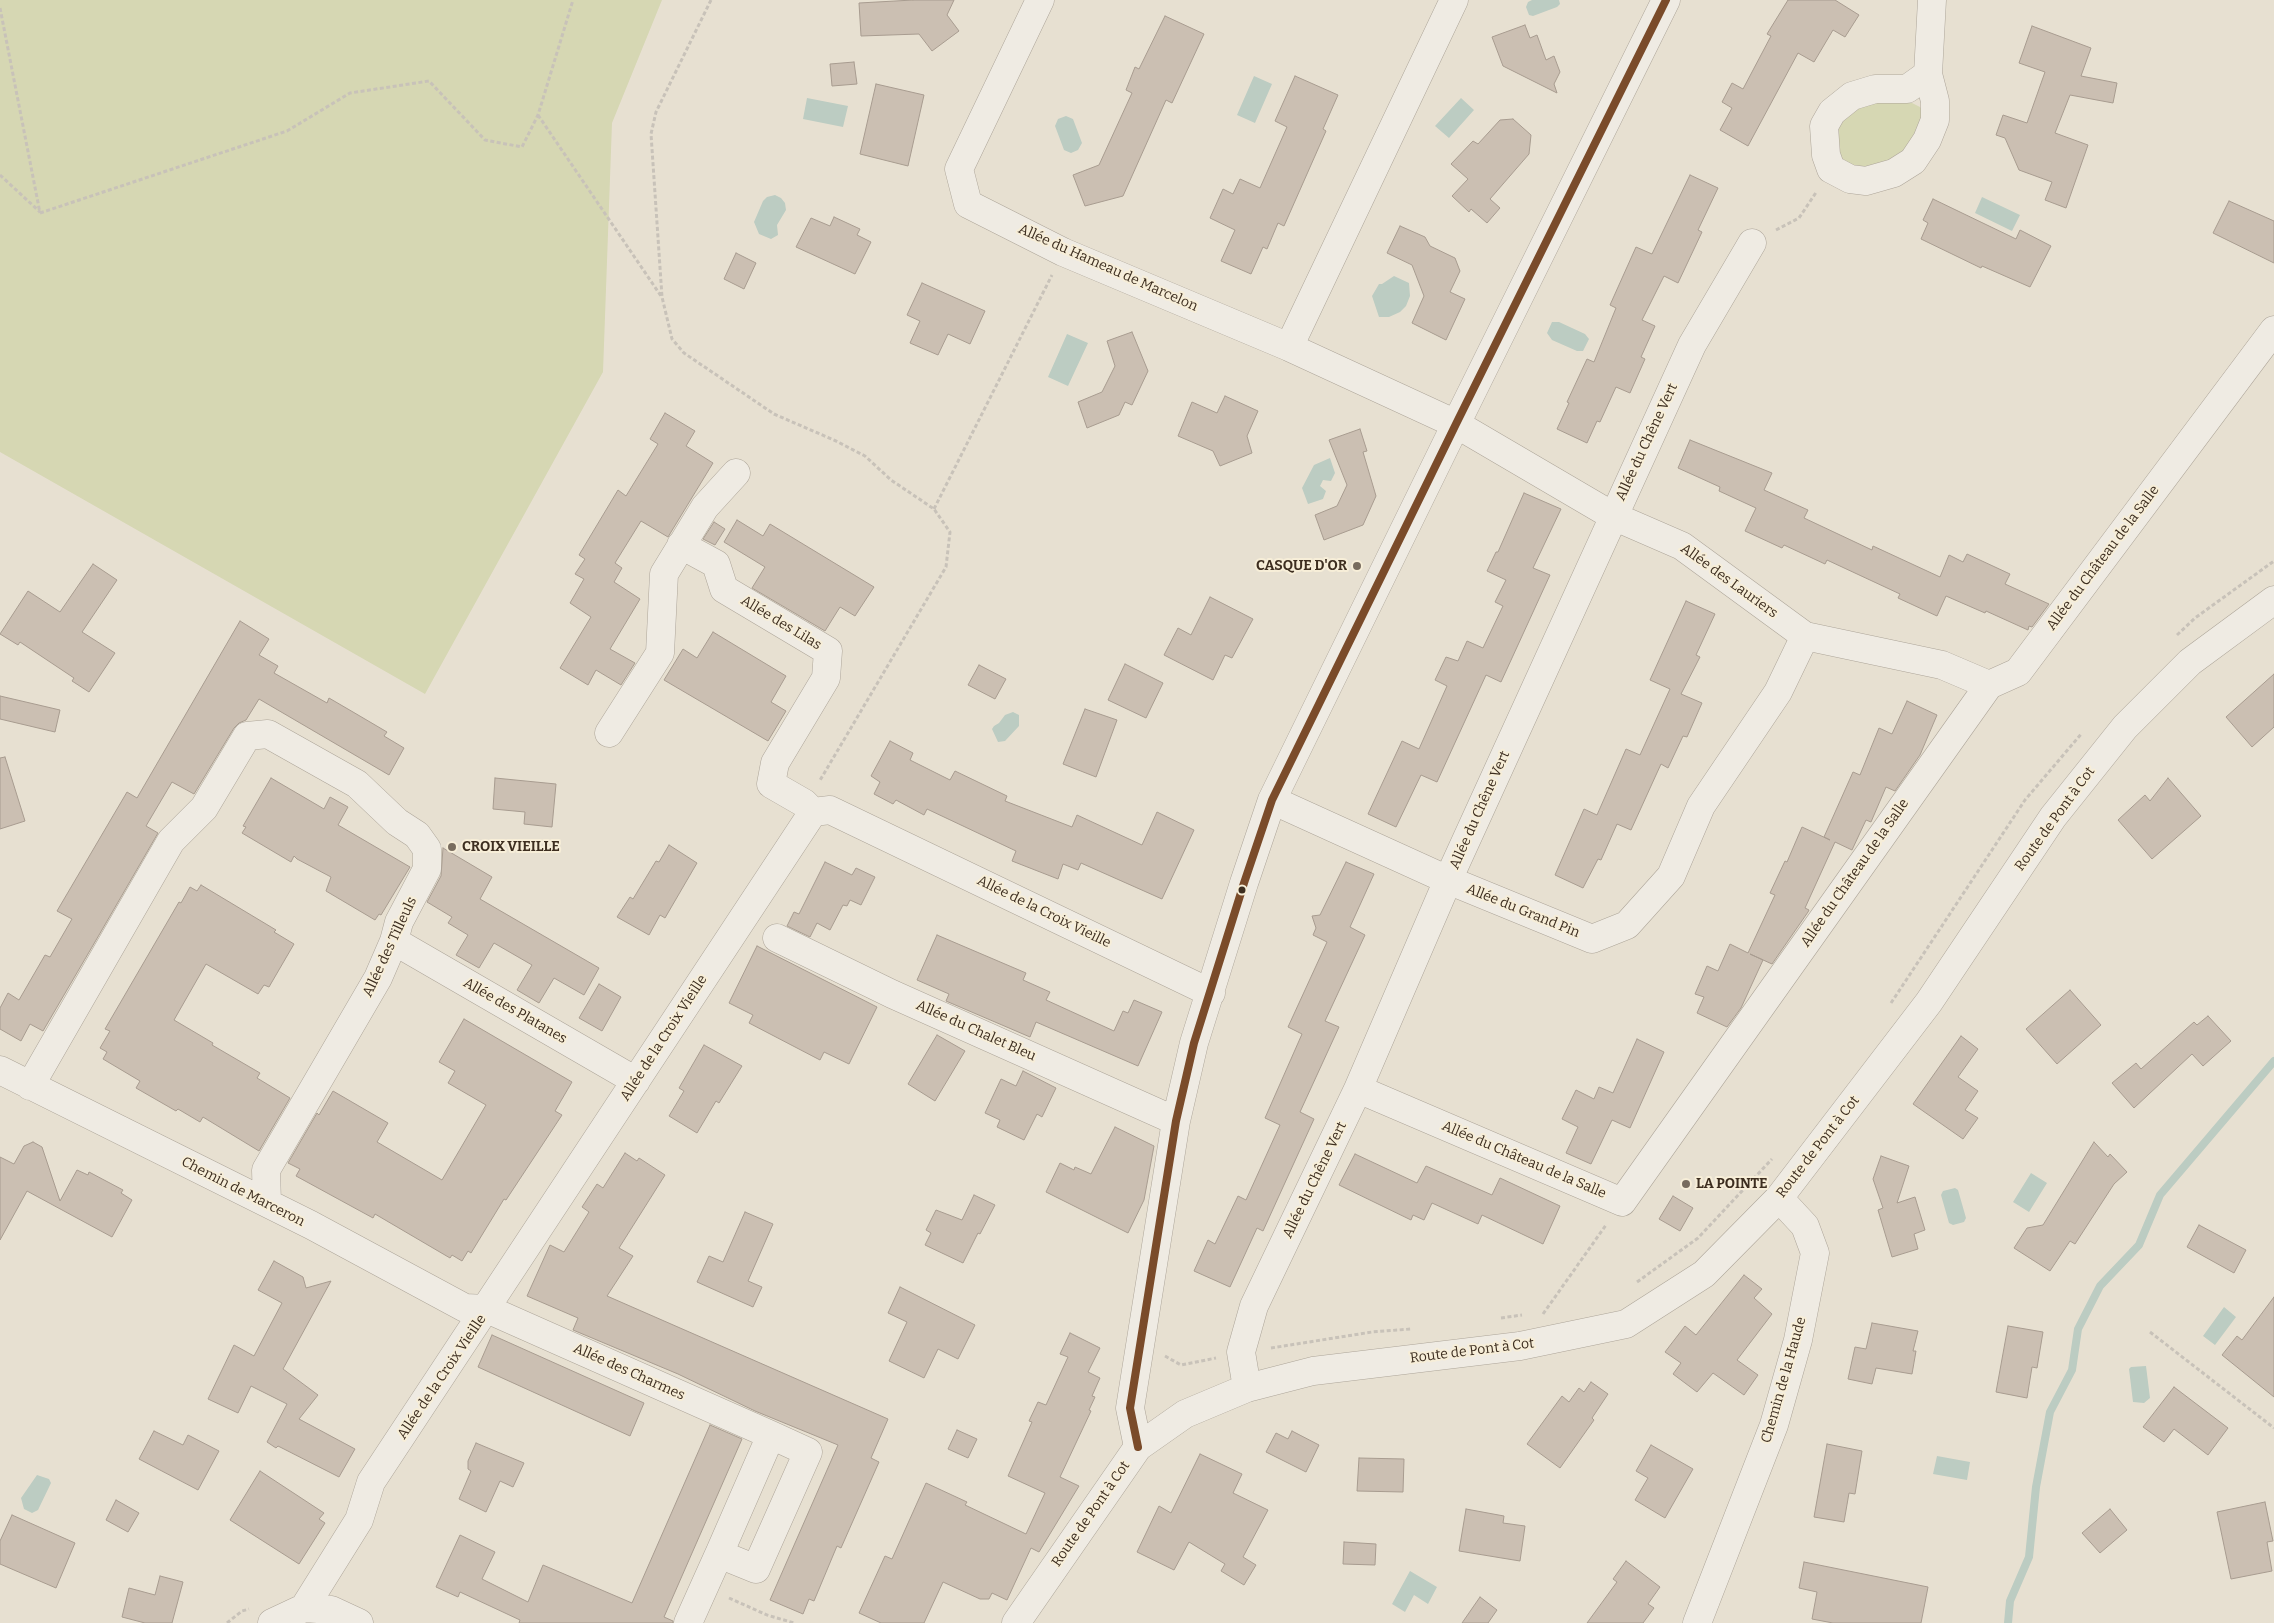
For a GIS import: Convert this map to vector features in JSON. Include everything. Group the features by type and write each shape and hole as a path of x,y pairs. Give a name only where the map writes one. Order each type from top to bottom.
{"street":[{"name":"Allée du Hameau de Marcelon","path":"1040,0 959,169 968,204 1063,252 1289,346 1456,424"},
{"path":"1289,346 1454,0"},
{"path":"1138,1447 1130,1408 1176,1120 1192,1052 1244,883 1272,800 1666,0"},
{"path":"1928,74 1907,89 1875,89 1852,96 1832,112 1824,126 1826,155 1831,170 1850,179 1866,181 1894,172 1912,160 1927,140 1935,120 1936,101 1928,74 1932,0"},
{"name":"Allée du Chêne Vert","path":"1248,1388 1241,1352 1254,1306 1358,1089 1448,880 1692,345 1752,244"},
{"name":"Allée du Château de la Salle","path":"1358,1089 1622,1202 1989,685 2018,672 2274,330"},
{"name":"Allée des Lauriers","path":"1456,424 1613,516 1682,546 1805,636 1942,665 1989,685"},
{"path":"609,733 660,653 664,574 705,507 736,473"},
{"name":"Allée des Lilas","path":"681,546 716,564 724,589 828,651 826,678 775,763 771,784 808,807"},
{"name":"Route de Pont à Cot","path":"1016,1623 1138,1447 1185,1414 1248,1388 1313,1371 1520,1346 1626,1324 1704,1274 1779,1198 1929,1002 2053,817 2125,727 2190,662 2274,600"},
{"name":"Allée du Grand Pin","path":"1272,800 1448,880 1592,939 1627,925 1671,876 1701,806 1778,692 1805,636"},
{"name":"Allée des Tilleuls","path":"30,1086 171,841 204,808 247,736 268,734 357,784 397,822 416,835 427,849 427,869 398,922 394,940 378,978 266,1170 267,1203"},
{"name":"Allée de la Croix Vieille","path":"304,1608 359,1520 371,1482 636,1081 808,807 830,810 1211,993"},
{"name":"Allée du Chalet Bleu","path":"777,938 892,994 1176,1120"},
{"name":"Allée des Platanes","path":"394,940 636,1081"},
{"name":"Chemin de Marceron","path":"0,1070 311,1225 465,1308 487,1309"},
{"name":"Chemin de la Haude","path":"1697,1623 1774,1425 1798,1340 1806,1301 1815,1253 1805,1226 1779,1198"},
{"name":"Allée des Charmes","path":"487,1309 808,1452 756,1569 718,1554"},
{"path":"688,1623 770,1435"},
{"path":"261,1616 304,1608 331,1610 359,1623"}],"path":[{"path":"40,213 287,131 350,93 429,80 485,140 522,147 538,115 573,0"},
{"path":"710,0 656,112 651,134 662,297 672,339 684,353 774,414 836,440 865,456 891,480 934,509 950,532 946,567 823,777 808,807"},
{"path":"0,8 40,213"},
{"path":"538,115 662,297"},
{"path":"1752,244 1799,218 1831,170"},
{"path":"0,175 40,213"},
{"path":"934,509 1063,252"},
{"path":"1520,1346 1622,1202"},
{"path":"2150,1332 2274,1428"},
{"path":"704,1587 767,1615 794,1623"},
{"path":"227,1623 242,1611 261,1616"}],"green space":[{"path":"0,0 662,0 612,123 603,372 425,694 0,452"},
{"path":"1902,98 1920,107 1923,111 1924,122 1902,154 1867,171 1850,167 1839,159 1837,125 1861,103"}],"shaded area":[{"path":"1532,0 1559,0 1560,4 1557,7 1533,16 1529,15 1526,7 1528,2"},
{"path":"1254,76 1272,84 1255,123 1237,115"},
{"path":"807,98 848,106 843,127 803,119"},
{"path":"1461,98 1474,110 1449,138 1435,126"},
{"path":"1066,116 1073,119 1082,143 1078,150 1071,153 1064,150 1055,126 1058,119"},
{"path":"775,195 785,203 786,210 777,225 778,235 771,239 759,234 754,222 763,201 767,197"},
{"path":"1982,197 2020,215 2012,231 1975,213"},
{"path":"1394,276 1409,283 1410,296 1406,306 1400,312 1389,317 1379,317 1372,296 1379,284"},
{"path":"1552,322 1559,322 1585,334 1589,339 1583,351 1577,351 1552,340 1547,333"},
{"path":"1067,334 1088,343 1068,386 1048,377"},
{"path":"1330,458 1335,473 1331,481 1323,480 1320,486 1326,491 1323,499 1308,504 1302,488 1314,465"},
{"path":"1013,712 1019,715 1019,726 1005,741 998,742 992,729 1005,715"},
{"path":"2031,1173 2047,1183 2029,1212 2013,1202"},
{"path":"1955,1188 1958,1190 1966,1218 1964,1222 1953,1225 1949,1223 1941,1195 1943,1191"},
{"path":"2224,1307 2236,1317 2215,1345 2203,1336"},
{"path":"2146,1366 2150,1398 2144,1403 2133,1402 2129,1369 2131,1367"},
{"path":"1937,1456 1970,1462 1967,1480 1933,1474"},
{"path":"37,1475 49,1479 51,1483 38,1510 32,1513 24,1509 21,1498"},
{"path":"1410,1571 1437,1587 1428,1604 1414,1595 1405,1612 1392,1604"}],"building":[{"path":"954,0 947,15 959,31 932,51 919,34 861,36 859,3"},
{"path":"1788,0 1835,0 1859,15 1845,37 1833,30 1814,62 1798,53 1748,146 1720,130 1732,108 1722,102 1732,83 1743,89 1771,36 1767,34"},
{"path":"1165,16 1204,34 1172,103 1166,100 1123,196 1085,206 1073,175 1099,165 1132,93 1126,90 1135,67 1139,69"},
{"path":"1525,25 1530,38 1537,35 1546,60 1554,56 1560,72 1554,84 1557,93 1503,66 1492,37"},
{"path":"2032,26 2091,48 2081,76 2117,83 2113,103 2070,95 2055,133 2088,145 2066,208 2045,200 2052,182 2019,170 2005,138 1996,135 2003,115 2027,123 2045,72 2019,63"},
{"path":"854,62 857,84 832,86 830,64"},
{"path":"1295,76 1338,95 1323,129 1326,131 1284,226 1278,223 1267,249 1263,247 1251,274 1221,261 1235,230 1210,218 1223,189 1233,194 1240,179 1260,188 1287,127 1275,121"},
{"path":"876,84 924,95 908,166 860,154"},
{"path":"1513,119 1531,135 1529,154 1490,199 1500,208 1487,223 1471,209 1469,212 1452,196 1468,179 1451,164 1473,141 1478,144 1500,120"},
{"path":"1690,175 1718,188 1698,230 1702,232 1678,283 1664,276 1642,320 1655,326 1641,357 1645,359 1630,393 1616,387 1600,422 1597,421 1587,443 1557,429 1569,403 1567,402 1587,359 1594,362 1616,308 1610,305 1636,247 1652,254"},
{"path":"1933,199 2016,239 2020,230 2051,246 2030,287 1982,266 1981,268 1921,239 1928,223 1923,220"},
{"path":"2229,201 2274,221 2274,263 2213,233"},
{"path":"834,217 860,229 857,235 871,242 855,274 796,247 811,218 830,226"},
{"path":"1400,226 1425,237 1430,246 1455,258 1460,271 1450,292 1465,299 1446,340 1412,323 1424,296 1412,265 1387,253"},
{"path":"736,253 756,263 744,289 724,279"},
{"path":"922,283 985,311 970,344 948,334 938,355 910,343 920,321 907,315"},
{"path":"1132,332 1148,371 1132,405 1125,402 1119,415 1087,428 1078,402 1102,392 1115,366 1107,341"},
{"path":"1225,396 1258,411 1247,436 1252,453 1220,466 1213,451 1178,436 1192,402 1217,413"},
{"path":"665,413 695,431 686,446 713,463 668,537 641,521 615,563 622,568 614,582 640,599 610,649 635,663 621,685 596,670 588,685 560,668 591,617 570,603 584,579 575,574 585,559 579,555 618,490 626,496 658,444 650,439"},
{"path":"1360,429 1367,451 1363,452 1376,496 1363,525 1324,540 1315,515 1337,506 1347,485 1329,440"},
{"path":"1690,440 1772,473 1764,490 1808,510 1804,518 1872,550 1873,546 1940,577 1949,555 1963,562 1967,554 2010,574 2005,584 2049,604 2032,627 2029,626 2028,630 1946,596 1937,616 1898,598 1900,594 1827,560 1825,564 1784,545 1782,548 1745,531 1756,508 1719,491 1720,487 1678,468"},
{"path":"1524,493 1561,509 1533,568 1550,575 1501,682 1486,675 1437,782 1421,775 1396,827 1368,814 1402,741 1419,749 1447,686 1435,680 1446,657 1458,661 1467,641 1483,648 1503,606 1495,602 1506,580 1487,571 1496,552 1498,552"},
{"path":"737,520 763,536 770,524 874,587 855,616 840,607 825,631 752,588 765,567 724,542"},
{"path":"714,522 725,529 715,545 703,539"},
{"path":"93,564 117,580 82,632 115,653 89,692 72,681 74,678 20,642 18,645 0,634 28,591 60,612"},
{"path":"1210,597 1253,619 1232,658 1225,655 1213,680 1164,655 1178,628 1191,635"},
{"path":"1686,601 1715,614 1696,655 1700,657 1681,694 1702,703 1687,737 1683,736 1668,768 1661,764 1631,830 1617,824 1601,860 1598,859 1583,888 1555,875 1584,809 1597,815 1626,749 1640,755 1670,689 1650,680"},
{"path":"240,621 269,639 259,655 278,666 274,673 327,703 329,698 387,732 384,736 404,748 389,775 259,699 246,720 234,728 194,794 172,782 146,826 158,833 99,935 43,1031 30,1024 21,1041 0,1029 0,1008 8,993 19,1000 45,955 50,957 72,919 57,911 127,792 137,798"},
{"path":"713,632 786,676 771,702 786,711 768,741 664,680 683,649 697,658"},
{"path":"1125,664 1163,683 1146,718 1108,700"},
{"path":"979,665 1006,679 995,699 968,685"},
{"path":"2274,674 2274,727 2252,747 2226,717"},
{"path":"0,696 60,710 55,732 0,719"},
{"path":"1907,701 1937,715 1920,755 1895,791 1886,787 1871,822 1866,820 1852,850 1835,842 1805,908 1809,910 1808,912 1772,964 1750,954 1763,960 1741,1008 1727,1027 1697,1013 1704,997 1695,994 1707,966 1718,971 1730,944 1748,953 1775,895 1770,893 1785,861 1787,862 1802,827 1830,840 1824,837 1853,772 1860,775 1879,728 1892,734"},
{"path":"1085,709 1117,720 1096,777 1063,764"},
{"path":"890,741 913,753 910,760 950,780 955,771 1007,796 1005,801 1072,827 1077,815 1142,845 1157,812 1194,830 1162,899 1081,863 1078,870 1063,864 1058,879 1012,861 1016,851 927,809 924,815 896,800 893,804 874,794 880,782 871,776"},
{"path":"5,757 25,821 0,829 0,758"},
{"path":"271,778 324,809 330,797 348,807 338,825 410,867 381,915 379,914 375,920 326,891 331,877 294,856 291,862 242,833 246,827 243,826"},
{"path":"495,778 556,784 552,827 524,824 525,812 493,809"},
{"path":"2168,778 2201,816 2152,859 2118,820 2145,795 2150,801"},
{"path":"669,845 697,863 665,918 660,915 649,935 617,917 630,897 633,899 656,861 659,862"},
{"path":"443,848 492,877 480,899 599,968 584,995 554,978 539,1003 517,990 532,965 494,943 479,968 456,955 468,935 448,923 452,917 427,902 441,876"},
{"path":"825,862 852,875 856,868 875,877 861,905 850,900 847,906 843,905 830,930 817,923 810,937 787,926 794,912 799,914"},
{"path":"1346,862 1374,874 1350,927 1365,935 1325,1021 1339,1027 1300,1112 1314,1119 1263,1231 1257,1228 1230,1287 1194,1271 1208,1240 1215,1244 1238,1196 1246,1200 1280,1125 1265,1118 1302,1034 1288,1027 1327,942 1313,935 1316,928 1312,916 1320,915"},
{"path":"201,885 276,930 274,932 294,944 269,987 264,985 258,994 206,964 174,1020 260,1073 257,1078 290,1098 259,1151 203,1117 200,1122 178,1109 176,1111 136,1088 140,1081 103,1059 107,1052 100,1048 110,1031 105,1029 179,902 181,903 190,887 197,891"},
{"path":"937,935 1026,973 1023,980 1050,992 1046,1000 1114,1031 1123,1011 1128,1013 1134,1000 1162,1012 1138,1066 1036,1022 1030,1037 946,1001 949,994 917,980"},
{"path":"757,946 877,1007 849,1064 824,1052 820,1060 749,1023 753,1015 729,1003"},
{"path":"599,984 621,997 602,1031 579,1018"},
{"path":"2070,990 2101,1025 2057,1064 2026,1029"},
{"path":"2208,1016 2231,1041 2203,1066 2192,1054 2134,1108 2112,1083 2136,1063 2141,1069 2194,1022 2197,1025"},
{"path":"464,1019 572,1082 555,1111 562,1115 506,1200 504,1199 471,1253 468,1251 462,1261 452,1255 450,1258 375,1214 373,1218 296,1176 300,1169 288,1163 317,1113 319,1115 333,1091 388,1123 377,1142 442,1180 486,1105 448,1083 455,1071 439,1062"},
{"path":"937,1035 965,1051 935,1101 908,1084"},
{"path":"1961,1036 1978,1049 1958,1077 1978,1091 1965,1110 1978,1118 1963,1139 1913,1104"},
{"path":"1637,1039 1664,1052 1630,1128 1612,1120 1591,1164 1566,1153 1578,1127 1562,1119 1576,1090 1594,1099 1599,1087 1613,1093"},
{"path":"704,1045 742,1066 719,1103 716,1101 697,1133 669,1116 684,1091 679,1088"},
{"path":"1023,1071 1056,1088 1042,1117 1037,1114 1024,1140 997,1127 1000,1120 985,1113 1001,1079 1016,1086"},
{"path":"1115,1127 1154,1146 1144,1200 1128,1233 1046,1192 1060,1163 1074,1170 1075,1167 1091,1174"},
{"path":"33,1142 42,1147 60,1201 77,1170 88,1175 89,1172 123,1190 121,1193 132,1200 112,1237 27,1191 0,1240 0,1157 14,1164 24,1146"},
{"path":"2094,1142 2108,1157 2110,1154 2127,1172 2114,1184 2075,1244 2070,1241 2050,1271 2014,1248 2027,1228 2043,1225"},
{"path":"625,1153 637,1161 639,1158 665,1175 619,1248 633,1256 607,1296 888,1419 871,1458 879,1462 841,1548 837,1546 814,1601 809,1599 803,1614 770,1600 838,1445 755,1411 678,1374 573,1330 578,1318 527,1296 550,1245 564,1252 589,1212 582,1207 597,1184 603,1188"},
{"path":"1355,1154 1417,1183 1426,1166 1492,1195 1500,1178 1560,1206 1543,1244 1482,1215 1478,1224 1432,1203 1424,1220 1413,1215 1411,1220 1339,1185"},
{"path":"1881,1156 1909,1166 1897,1203 1915,1197 1925,1230 1914,1234 1918,1249 1892,1257 1878,1210 1883,1208 1873,1179"},
{"path":"974,1195 995,1205 963,1263 925,1245 931,1233 926,1230 936,1210 962,1220"},
{"path":"1673,1196 1693,1208 1680,1231 1659,1219"},
{"path":"745,1212 773,1224 748,1281 762,1287 753,1307 697,1282 709,1256 723,1262"},
{"path":"2199,1225 2246,1250 2234,1273 2187,1247"},
{"path":"274,1261 303,1277 306,1288 331,1281 283,1369 318,1395 299,1419 355,1449 339,1477 267,1442 287,1404 251,1386 238,1413 208,1399 234,1345 254,1356 282,1303 258,1290"},
{"path":"1744,1275 1762,1289 1754,1298 1772,1314 1737,1360 1758,1375 1744,1395 1713,1373 1697,1392 1673,1374 1681,1363 1665,1352 1685,1326 1696,1335"},
{"path":"900,1287 975,1325 958,1359 938,1349 924,1378 889,1361 907,1322 888,1313"},
{"path":"2274,1297 2274,1397 2222,1355 2237,1336 2242,1340"},
{"path":"1872,1323 1918,1331 1913,1351 1916,1351 1912,1374 1876,1368 1872,1384 1848,1379 1855,1347 1866,1349"},
{"path":"2008,1326 2043,1332 2037,1368 2032,1367 2027,1398 1996,1392"},
{"path":"1070,1333 1100,1348 1088,1372 1100,1378 1092,1396 1095,1397 1089,1410 1091,1411 1060,1477 1079,1486 1039,1552 1031,1548 1007,1600 992,1593 989,1599 980,1599 943,1582 924,1623 881,1623 859,1613 885,1556 892,1559 926,1483 967,1502 965,1505 1026,1534 1045,1493 1008,1476 1032,1422 1029,1421 1038,1402 1046,1405 1068,1357 1060,1354"},
{"path":"492,1335 644,1403 630,1436 478,1367"},
{"path":"1591,1382 1608,1394 1592,1418 1594,1420 1560,1468 1527,1444 1562,1396 1569,1402 1579,1388 1584,1392"},
{"path":"2174,1387 2228,1428 2208,1455 2174,1429 2164,1442 2143,1427"},
{"path":"710,1425 742,1439 664,1617 673,1621 673,1623 519,1623 520,1620 460,1592 458,1597 436,1587 460,1535 495,1552 482,1579 528,1602 543,1565 632,1603"},
{"path":"957,1430 977,1439 968,1458 948,1449"},
{"path":"154,1431 183,1445 188,1435 219,1451 198,1490 139,1459"},
{"path":"1292,1431 1319,1445 1306,1472 1266,1452 1276,1433 1288,1439"},
{"path":"476,1443 524,1463 513,1487 500,1481 486,1512 459,1499 471,1471 468,1469 468,1461"},
{"path":"1827,1444 1862,1451 1855,1494 1849,1493 1844,1522 1814,1517"},
{"path":"1651,1445 1693,1469 1665,1518 1635,1500 1648,1478 1636,1471"},
{"path":"1200,1454 1242,1474 1233,1493 1268,1510 1243,1557 1256,1565 1244,1585 1221,1571 1225,1564 1189,1542 1174,1570 1137,1552 1159,1506 1171,1513"},
{"path":"1359,1458 1404,1459 1403,1492 1357,1491"},
{"path":"260,1471 324,1513 319,1519 325,1523 299,1564 230,1520"},
{"path":"116,1500 139,1513 128,1532 106,1520"},
{"path":"2265,1502 2273,1541 2267,1542 2272,1571 2231,1579 2217,1512"},
{"path":"1466,1509 1504,1516 1503,1523 1525,1526 1520,1561 1459,1551"},
{"path":"2110,1509 2127,1530 2100,1553 2082,1533"},
{"path":"12,1515 75,1543 56,1588 0,1564 0,1541"},
{"path":"1344,1542 1376,1544 1375,1565 1343,1564"},
{"path":"1626,1561 1660,1587 1648,1604 1654,1608 1643,1623 1587,1623 1617,1582 1613,1579"},
{"path":"1804,1562 1928,1587 1921,1623 1833,1623 1812,1619 1817,1592 1799,1588"},
{"path":"160,1576 183,1582 172,1623 145,1623 122,1617 129,1588 155,1595"},
{"path":"1480,1597 1497,1610 1488,1623 1462,1623"}],"waterway":[{"path":"2008,1623 2010,1601 2029,1557 2036,1487 2050,1412 2072,1370 2078,1329 2100,1286 2139,1245 2160,1195 2274,1061"}],"transit line":[{"path":"1138,1447 1130,1408 1176,1121 1194,1043 1272,800 1666,0"}],"place":[{"name":"CASQUE D'OR","path":"1357,566"},
{"name":"CROIX VIEILLE","path":"452,847"},
{"name":"LA POINTE","path":"1686,1184"}]}
